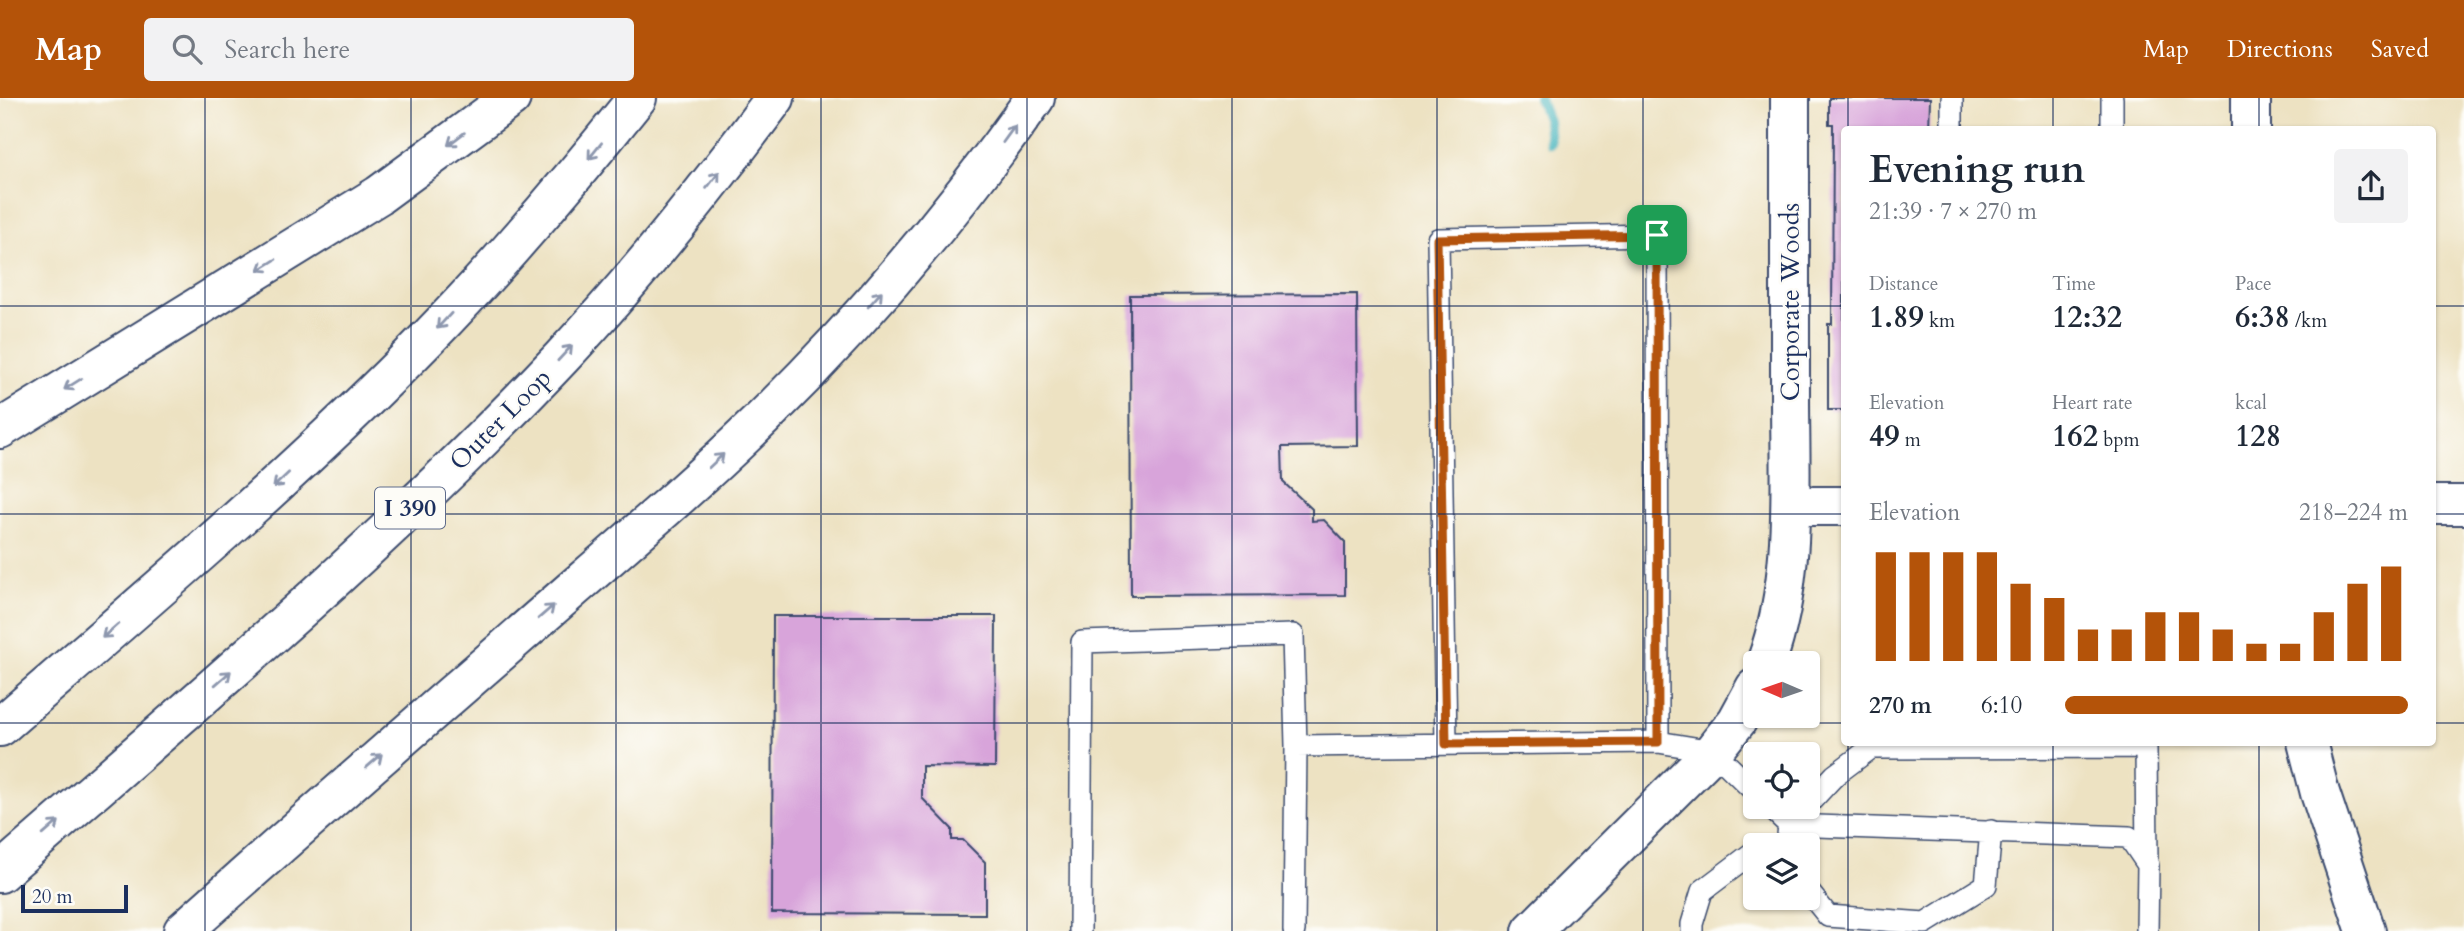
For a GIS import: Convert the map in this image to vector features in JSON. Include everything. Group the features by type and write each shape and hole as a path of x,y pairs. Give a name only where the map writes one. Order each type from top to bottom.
{"main road":[{"path":"0,429 369,201 511,98"},
{"path":"0,727 286,475 427,339 559,194 637,98"},
{"name":"Outer Loop","path":"0,873 275,632 506,414 562,357 650,257 775,98"},
{"path":"183,931 663,510 761,419 854,322 941,223 1035,98"},
{"name":"Corporate Woods","path":"1770,651 1778,631 1785,586 1791,506 1790,98"},
{"path":"2251,98 2251,126"},
{"path":"2436,505 2464,505"},
{"path":"1791,506 1841,506"},
{"path":"1546,924 1713,751 1743,709"},
{"path":"2308,746 2320,793 2366,931"},
{"path":"156,931 323,806"}],"lane":[{"path":"1952,98 1952,126"},
{"path":"2112,98 2112,126"},
{"path":"1446,744 1437,239 1657,235 1658,742"},
{"path":"1080,931 1082,642 1293,635 1296,746 1294,931"},
{"path":"1296,746 1658,742 1713,751 1743,780"},
{"path":"1820,792 1852,752 1871,748 2054,746"},
{"path":"2146,746 2147,931"},
{"path":"1820,834 1990,831 2129,836 2147,865"},
{"path":"1820,906 1828,916 1925,923 1986,885 1990,831"},
{"path":"1692,931 1702,891 1743,860"}],"building":[{"path":"1829,98 1930,98 1929,126 1841,126 1841,410 1828,410 1828,324 1832,324 1833,124 1829,124"},
{"path":"1357,294 1358,446 1282,447 1283,482 1312,509 1312,521 1324,520 1345,542 1345,595 1131,596 1130,295"},
{"path":"773,616 996,616 995,767 922,766 922,798 952,829 952,840 963,840 985,862 985,914 772,913"}],"waterway":[{"path":"1539,98 1548,121 1550,143"}],"route":[{"path":"1657,235 1658,742 1446,744 1437,239 1657,235"}]}
